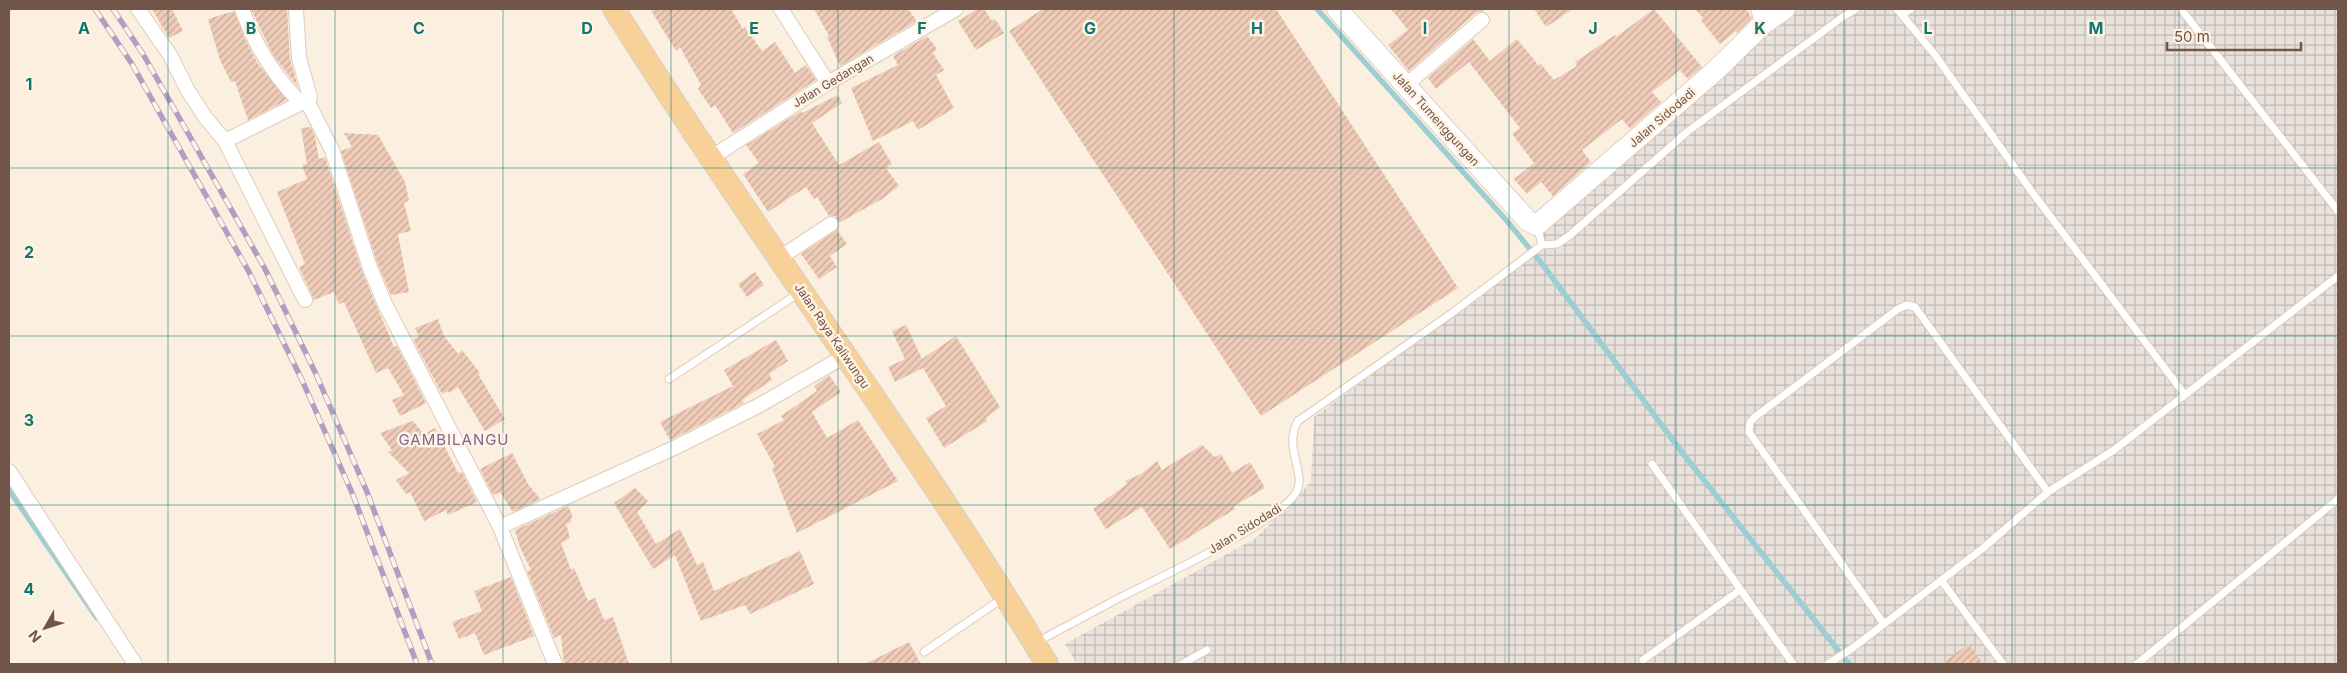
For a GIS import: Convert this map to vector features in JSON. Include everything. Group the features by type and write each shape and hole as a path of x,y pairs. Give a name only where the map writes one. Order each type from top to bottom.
{"main road":[{"name":"Jalan Raya Kaliwungu","path":"622,12 712,158 967,535 1047,664"}],"street":[{"path":"138,9 170,55 186,89 205,117 225,141 305,300"},
{"path":"242,9 263,56 282,84 304,103 332,150 370,268 385,304 500,527 555,664"},
{"path":"225,141 304,103 310,97 299,58 296,9"},
{"path":"781,9 828,83"},
{"name":"Jalan Gedangan","path":"712,158 828,83 956,9"},
{"name":"Jalan Tumenggungan","path":"1337,9 1528,220 1537,225"},
{"name":"Jalan Sidodadi","path":"1537,225 1715,71 1761,16 1785,9"},
{"path":"1406,85 1482,20"},
{"path":"779,258 831,224"},
{"path":"500,527 674,448 758,406 845,356"},
{"path":"9,471 135,664"}],"lane":[{"name":"Jalan Sidodadi","path":"1035,643 1194,561 1280,508 1296,491 1299,484 1292,440 1292,430 1298,421 1452,313 1539,246 1557,244 1569,236 1687,132 1856,9"},
{"path":"1911,9 1900,11 1935,55 2032,192 2185,394"},
{"path":"2181,9 2338,211"},
{"path":"1537,225 1539,246"},
{"path":"1828,664 1854,647 1941,580 2048,492 2114,450 2338,276"},
{"path":"669,379 801,292"},
{"path":"1884,624 1748,432 1750,422 1755,417 1898,309 1907,305 1915,308 2048,492"},
{"path":"1652,464 1793,664"},
{"path":"2138,664 2338,499"},
{"path":"1941,580 2003,664"},
{"path":"1643,660 1740,590"},
{"path":"924,652 1006,596"},
{"path":"1182,664 1207,650"}],"shaded area":[{"path":"1786,9 2338,9 2338,664 1077,664 1065,644 1256,538 1311,482 1314,417 1546,247 1530,224"}],"building":[{"path":"152,9 172,9 183,31 169,38"},
{"path":"251,9 287,9 290,59 298,87 273,55"},
{"path":"650,9 731,9 743,29 745,27 762,51 775,42 795,73 806,65 816,80 733,133 715,105 711,108 698,89 701,85 680,47 676,51"},
{"path":"814,9 908,9 917,21 840,66 827,37 829,36"},
{"path":"977,9 984,9 992,21 995,19 1004,33 976,50 958,21"},
{"path":"1043,9 1276,9 1458,288 1261,416 1009,31"},
{"path":"1391,9 1489,9 1476,13 1409,71 1388,45 1408,30"},
{"path":"1534,9 1573,9 1546,27"},
{"path":"1654,9 1702,67 1688,79 1680,70 1652,92 1661,102 1630,129 1622,119 1582,150 1591,162 1553,196 1541,182 1527,194 1514,179 1534,163 1512,134 1520,128 1469,62 1436,89 1428,78 1473,39 1490,61 1517,39 1539,66 1541,64 1554,80 1577,66 1575,62 1615,35 1616,37"},
{"path":"1695,9 1746,9 1752,18 1737,33 1736,31 1720,44 1701,20 1703,18"},
{"path":"234,11 245,39 258,64 287,100 248,120 235,81 231,82 220,60 208,19"},
{"path":"927,36 937,49 933,53 944,70 936,75 954,108 918,130 913,121 873,141 851,88 898,65 893,56"},
{"path":"838,95 842,103 812,123 839,165 879,142 892,164 886,168 899,186 882,199 839,223 835,216 829,216 817,197 814,199 806,187 768,212 743,174 759,163 746,145 801,111 802,113"},
{"path":"311,127 319,159 325,157 362,271 394,347 397,346 426,403 400,416 392,400 404,395 388,368 376,373 344,302 339,304 334,292 314,300 299,267 305,264 277,192 307,179 302,165 307,164 301,128"},
{"path":"344,133 378,135 405,182 409,200 404,203 411,231 398,234 409,292 391,295 378,265 341,151 352,147"},
{"path":"837,230 847,244 830,256 837,267 819,279 801,254"},
{"path":"755,272 764,285 747,297 738,284"},
{"path":"438,319 444,336 458,354 462,350 480,373 478,374 505,419 485,431 458,387 449,393 448,391 442,394 413,339 419,337 415,328"},
{"path":"906,325 922,359 956,336 1000,407 986,418 987,421 944,448 926,418 946,406 923,368 895,382 888,367 905,359 892,331"},
{"path":"776,340 788,361 769,374 772,380 742,400 744,403 670,440 660,422 733,386 724,370"},
{"path":"829,375 841,392 812,412 827,438 858,420 898,481 797,533 772,468 775,467 757,434 784,420 781,416 817,391 814,386"},
{"path":"413,421 424,434 435,428 458,473 462,472 477,502 448,515 446,510 424,521 410,492 406,494 396,480 409,473 388,452 392,450 380,433"},
{"path":"1202,445 1215,457 1221,454 1232,473 1250,462 1265,488 1234,506 1235,509 1170,549 1142,507 1106,529 1093,509 1127,484 1125,481 1141,474 1157,461 1162,470"},
{"path":"512,453 528,484 540,499 513,512 500,492 493,495 480,469"},
{"path":"635,488 648,501 637,512 656,544 680,529 697,565 703,562 714,591 800,551 814,584 750,614 745,605 701,621 675,555 653,569 614,503"},
{"path":"568,506 572,514 571,522 566,524 570,538 561,543 571,570 574,568 588,601 595,598 604,620 613,617 629,664 564,664 561,635 554,638 527,571 531,570 520,547 515,530"},
{"path":"511,577 534,636 484,655 475,633 459,639 452,622 482,611 474,591"},
{"path":"909,642 921,664 865,664"},
{"path":"1969,644 1983,664 1940,664"}],"waterway":[{"path":"1317,9 1507,221 1543,265 1681,451 1849,664"},
{"path":"9,490 97,618"}],"railway":[{"path":"95,9 132,64 249,272 302,380 353,495 417,664"},
{"path":"113,9 143,54 265,269 316,374 367,492 432,664"}],"district":[{"name":"GAMBILANGU","path":"454,440"}]}
